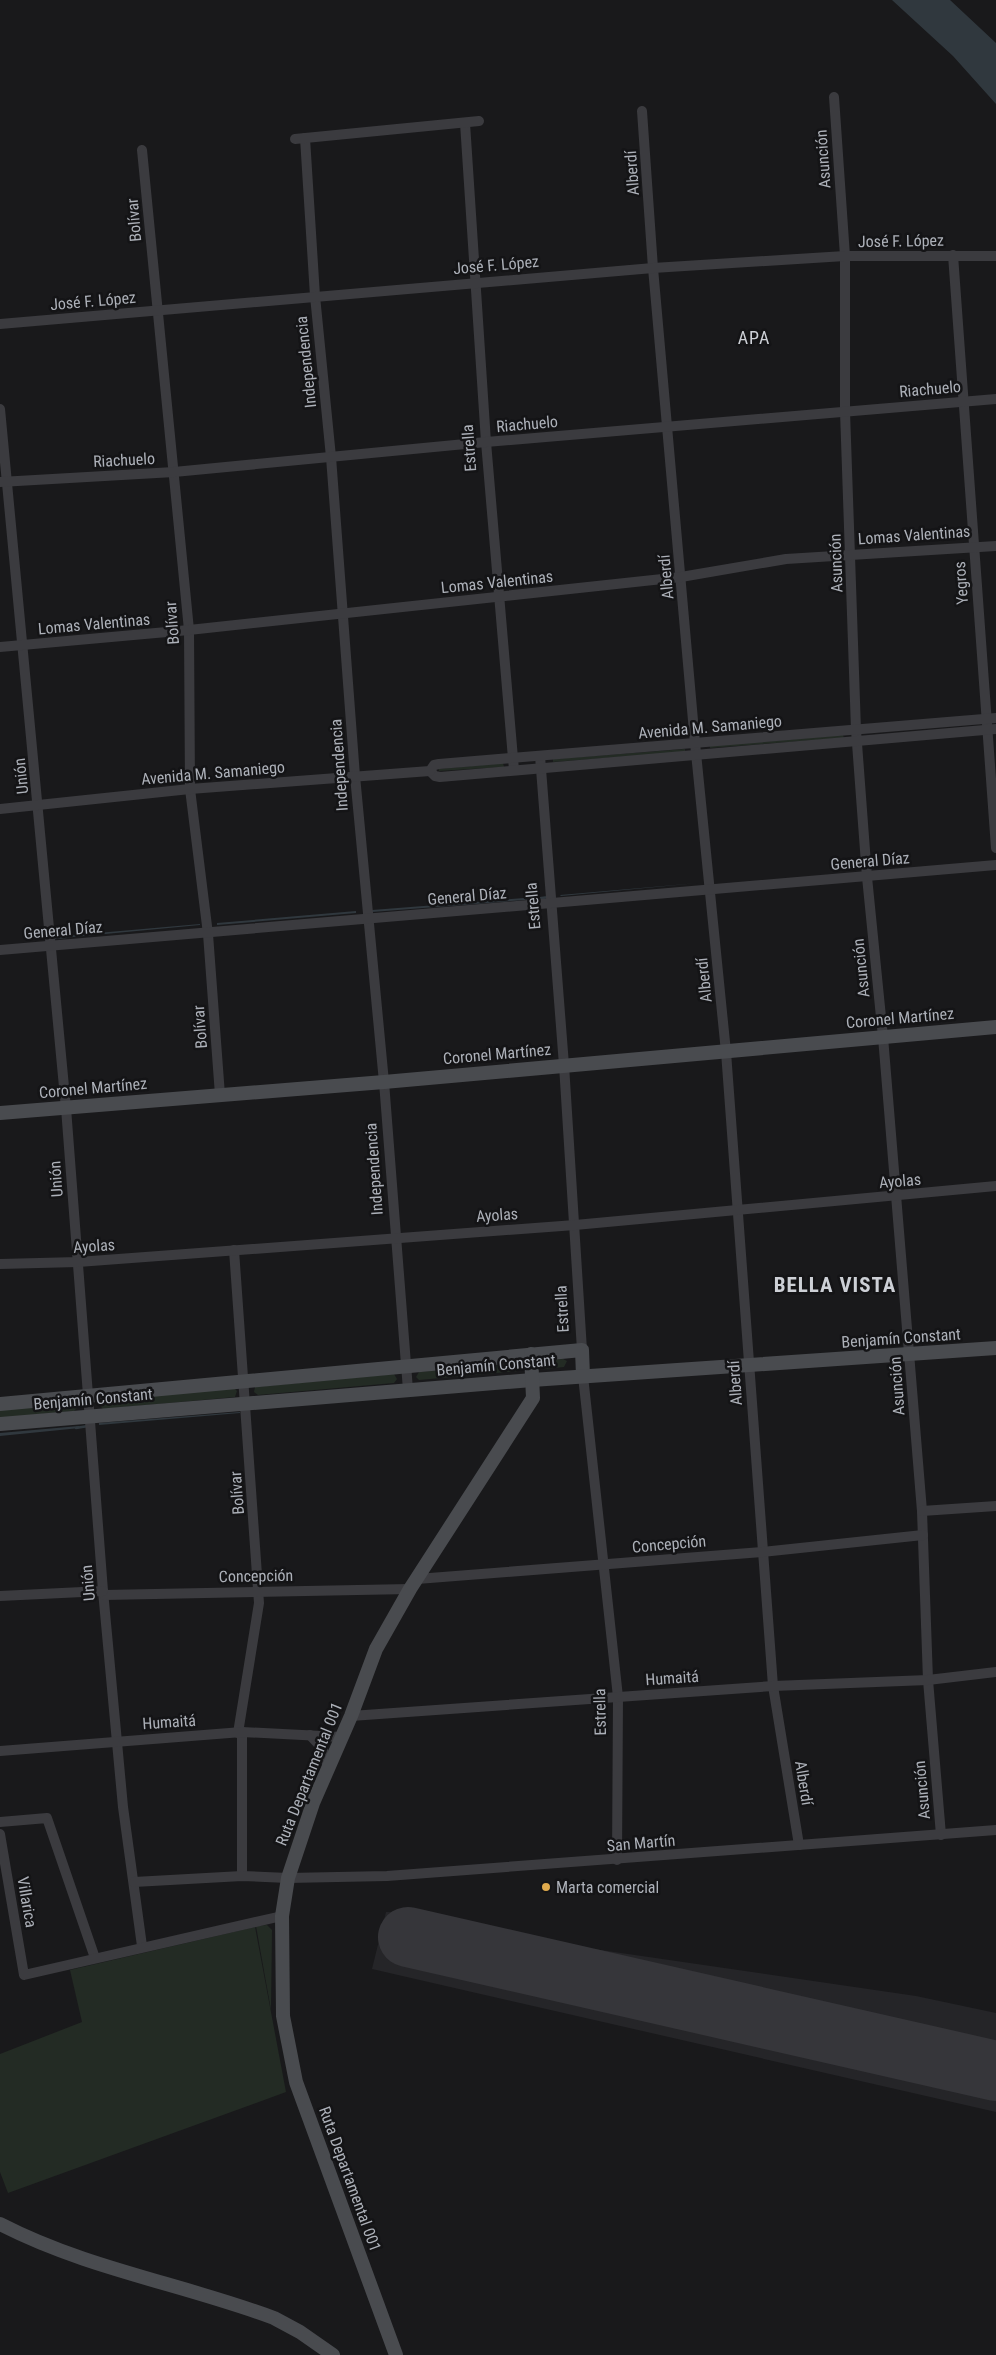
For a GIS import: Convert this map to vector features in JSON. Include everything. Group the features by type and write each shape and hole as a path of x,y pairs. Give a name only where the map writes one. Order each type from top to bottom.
{"street":[{"name":"Asunción","path":"834,97 845,256 845,411 856,730 867,877 910,1355 922,1511 928,1680 941,1835"},
{"name":"Alberdí","path":"642,111 653,268 682,578 696,755 726,1052 773,1686 799,1845"},
{"name":"Independencia","path":"408,1390 394,1237 384,1082 355,776 331,457 300,138 479,121"},
{"name":"Estrella","path":"465,123 486,442 514,770"},
{"name":"Bolívar","path":"142,150 189,630 190,790 207,927 220,1095"},
{"name":"Yegros","path":"953,255 973,546 992,730 996,848"},
{"name":"José F. López","path":"0,324 653,268 845,256 996,256"},
{"name":"Riachuelo","path":"4,481 174,472 486,442 996,399"},
{"name":"Unión","path":"0,408 4,481 39,805 66,1108 103,1593 123,1807 142,1946"},
{"name":"Lomas Valentinas","path":"0,647 189,630 682,578 786,559 996,546"},
{"name":"Avenida M. Samaniego","path":"430,771 434,765 439,764 991,719"},
{"name":"Avenida M. Samaniego","path":"0,809 355,776 430,771 435,776 440,777 992,730"},
{"name":"Estrella","path":"540,756 549,899 564,1065 583,1376 618,1697 617,1860"},
{"name":"General Díaz","path":"0,950 50,941 207,927 549,899 867,877 996,865"},
{"name":"Coronel Martínez","path":"0,1113 384,1082 996,1027"},
{"name":"Ayolas","path":"0,1264 78,1262 575,1225 996,1186"},
{"name":"Bolívar","path":"234,1250 247,1404 259,1590 259,1603 240,1732 242,1876"},
{"name":"Benjamín Constant","path":"0,1424 90,1423 247,1404 408,1390 996,1348"},
{"name":"Benjamín Constant","path":"0,1404 582,1350"},
{"name":"Ruta Departamental 001","path":"396,2355 296,2082 283,2016 282,1916 288,1878 313,1803 351,1716 376,1649 413,1584 533,1398 531,1354"},
{"path":"922,1511 996,1506"},
{"name":"Concepción","path":"0,1596 259,1590 413,1584 762,1552 923,1535"},
{"name":"Humaitá","path":"351,1716 773,1686 928,1680 996,1672"},
{"name":"Humaitá","path":"0,1751 240,1732 341,1737"},
{"path":"310,1735 324,1749 328,1768"},
{"path":"0,1822 47,1818 95,1958 282,1916"},
{"name":"San Martín","path":"134,1882 242,1876 288,1878 387,1876 996,1830"},
{"name":"Villarica","path":"0,1834 24,1975 95,1958"},
{"path":"0,2224 30,2239 78,2258 274,2318 300,2332 333,2355"}],"shaded area":[{"path":"892,0 950,0 996,43 996,104 953,56"},
{"path":"843,735 844,738 710,748 710,746"},
{"path":"685,749 685,752 553,762 553,759"},
{"path":"503,763 504,767 439,771 439,769"},
{"path":"698,883 561,896 560,895"},
{"path":"537,897 537,899 372,912 372,910"},
{"path":"356,911 356,913 217,925 217,923"},
{"path":"200,925 63,938 63,936"},
{"path":"563,1359 567,1361 564,1367 545,1369 542,1366 545,1360"},
{"path":"518,1363 522,1368 519,1371 419,1380 416,1377 419,1372"},
{"path":"394,1374 397,1379 394,1383 258,1395 254,1392 255,1387"},
{"path":"234,1388 237,1391 235,1397 103,1409 100,1406 101,1401"},
{"path":"76,1403 77,1408 74,1411 0,1418 0,1409"},
{"path":"240,1413 99,1425 99,1423"},
{"path":"79,1426 80,1428 0,1436 0,1433"},
{"path":"386,1912 419,1913 559,1944 916,1996 996,2013 996,2112 372,1969"},
{"path":"267,1925 272,1930 271,2010 256,1926"},
{"path":"255,1927 286,2092 8,2193 0,2172 0,2054 82,2022 70,1970"}],"waterway":[{"path":"534,899 549,897"},
{"path":"54,938 66,937"},
{"path":"76,1428 88,1426"}],"runway":[{"path":"408,1937 996,2071"}],"place":[{"name":"Marta comercial","path":"546,1887"}],"district":[{"name":"APA","path":"754,337"},
{"name":"BELLA VISTA","path":"835,1285"}]}
